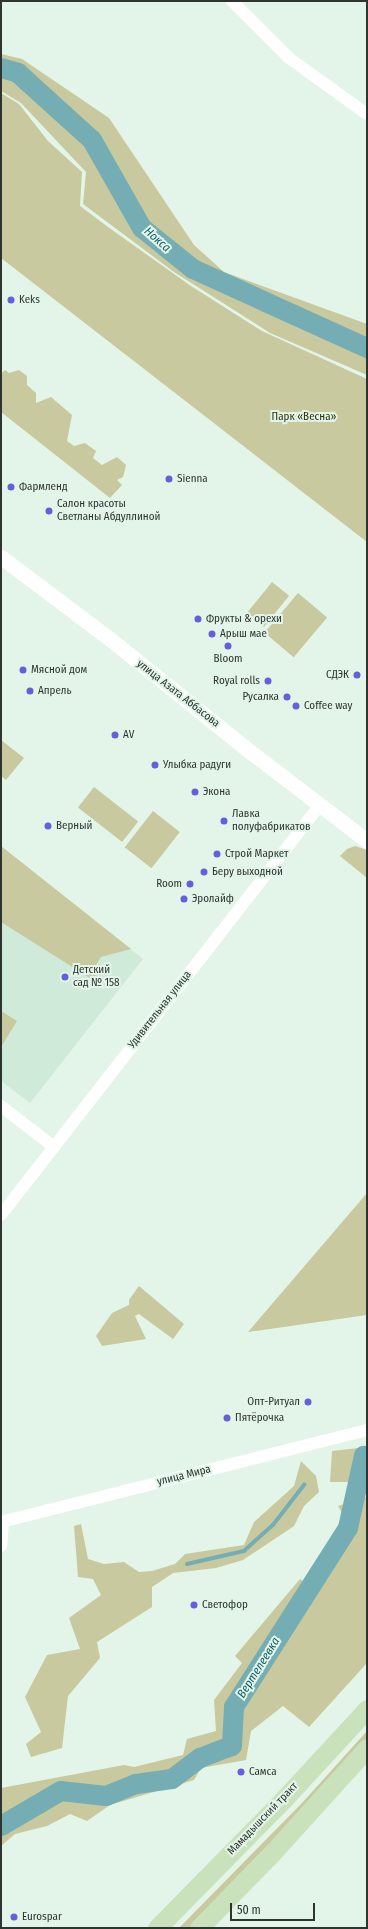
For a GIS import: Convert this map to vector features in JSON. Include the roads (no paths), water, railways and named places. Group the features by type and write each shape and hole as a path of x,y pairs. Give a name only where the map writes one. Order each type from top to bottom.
{"main road":[{"name":"Мамадышский тракт","path":"157,1928 282,1801 367,1708"},
{"path":"199,1928 274,1851 367,1748"}],"street":[{"path":"232,1 289,58 367,114"},
{"name":"улица Азата Аббасова","path":"1,557 110,638 367,841"},
{"name":"Удивительная улица","path":"1,1215 320,805"},
{"path":"1,1106 54,1147"},
{"name":"улица Мира","path":"2,1522 367,1430"},
{"path":"1,1546 2,1522"}],"waterway":[{"name":"Нокса","path":"1,68 18,73 92,140 142,228 193,269 367,348"},
{"name":"Вертелеевка","path":"1,1826 61,1791 106,1796 136,1784 172,1779 200,1758 232,1746 234,1707 348,1528 364,1456 367,1456"},
{"path":"187,1564 244,1551 273,1525 304,1485"}],"place":[{"name":"Keks","path":"11,300"},
{"name":"Sienna","path":"169,479"},
{"name":"Фармленд","path":"11,487"},
{"name":"Салон красоты Светланы Абдуллиной","path":"49,511"},
{"name":"Фрукты & орехи","path":"198,619"},
{"name":"Арыш мае","path":"212,634"},
{"name":"Bloom","path":"228,646"},
{"name":"Мясной дом","path":"23,670"},
{"name":"СДЭК","path":"357,675"},
{"name":"Royal rolls","path":"268,681"},
{"name":"Апрель","path":"30,691"},
{"name":"Русалка","path":"287,697"},
{"name":"Coffee way","path":"296,706"},
{"name":"AV","path":"115,735"},
{"name":"Улыбка радуги","path":"155,765"},
{"name":"Экона","path":"195,792"},
{"name":"Лавка полуфабрикатов","path":"224,821"},
{"name":"Верный","path":"48,826"},
{"name":"Строй Маркет","path":"217,854"},
{"name":"Беру выходной","path":"204,872"},
{"name":"Room","path":"190,884"},
{"name":"Эролайф","path":"184,899"},
{"name":"Детский сад № 158","path":"65,977"},
{"name":"Опт-Ритуал","path":"308,1402"},
{"name":"Пятёрочка","path":"227,1418"},
{"name":"Светофор","path":"194,1605"},
{"name":"Самса","path":"241,1772"},
{"name":"Eurospar","path":"14,1917"}],"park label":[{"name":"Парк «Весна»","path":"304,417"}]}
